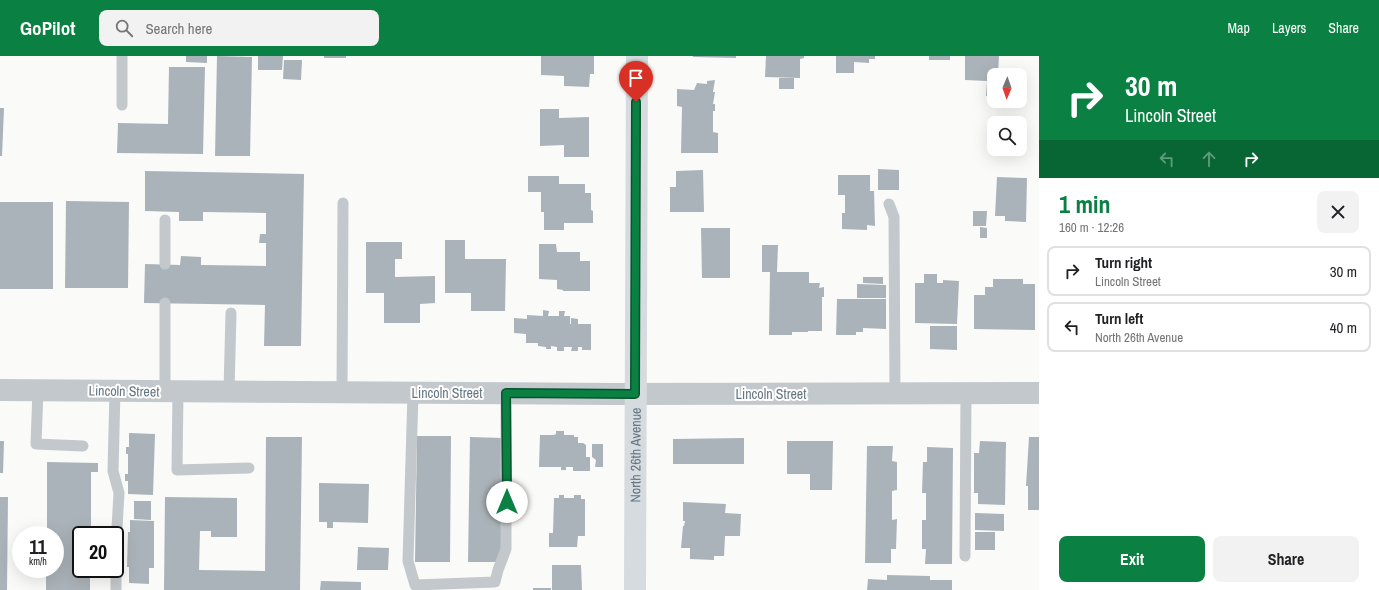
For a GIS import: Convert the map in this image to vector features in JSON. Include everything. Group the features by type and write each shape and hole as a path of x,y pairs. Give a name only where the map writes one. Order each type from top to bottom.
{"street":[{"name":"North 26th Avenue","path":"635,590 637,56"},
{"name":"Lincoln Street","path":"0,390 635,394 1039,393"}],"lane":[{"path":"122,56 122,105"},
{"path":"342,392 343,203"},
{"path":"889,204 894,217 895,393"},
{"path":"165,220 166,264"},
{"path":"165,303 177,470 248,468"},
{"path":"230,391 231,313"},
{"path":"38,390 36,444 83,446"},
{"path":"115,391 113,471 119,493 116,545 116,590"},
{"path":"413,393 408,561 415,585 495,582 506,549 506,393"},
{"path":"965,556 966,393"}],"building":[{"path":"186,56 207,56 207,63 186,62"},
{"path":"217,56 252,57 250,156 215,156"},
{"path":"258,56 283,56 282,70 258,70"},
{"path":"324,56 346,56 346,58 324,58"},
{"path":"541,56 594,56 594,74 590,74 589,87 564,86 564,76 541,75"},
{"path":"736,56 736,58 693,57"},
{"path":"766,56 804,56 804,58 800,59 800,78 765,77"},
{"path":"836,56 875,56 875,59 869,59 869,63 854,62 854,73 836,73"},
{"path":"929,56 950,56 950,60 929,60"},
{"path":"965,56 999,56 998,68 987,68 987,81 965,80"},
{"path":"284,60 302,60 301,80 283,79"},
{"path":"169,67 205,67 203,154 117,153 118,123 168,124"},
{"path":"779,78 794,78 794,89 779,89"},
{"path":"715,80 713,92 715,92 713,104 715,104 715,111 713,111 713,132 718,133 718,153 681,153 682,107 677,106 677,89 694,90 697,83 707,84 707,81"},
{"path":"0,108 4,108 2,156 0,156"},
{"path":"540,109 559,109 559,118 589,117 589,157 564,157 564,145 540,146"},
{"path":"878,169 899,170 899,190 878,190"},
{"path":"703,170 704,212 670,212 670,187 676,187 676,171"},
{"path":"145,171 304,174 301,346 264,346 265,305 144,303 145,264 180,265 181,256 201,257 201,265 266,266 266,243 259,243 260,234 266,234 266,213 203,212 203,221 179,221 179,212 145,211"},
{"path":"838,175 870,175 870,191 874,191 875,226 867,225 867,230 842,229 842,213 845,213 845,195 838,195"},
{"path":"528,176 559,176 559,184 585,184 585,193 591,193 593,223 564,223 564,230 544,230 544,212 541,212 541,192 528,192"},
{"path":"997,177 1027,178 1026,222 1005,221 1005,216 995,216"},
{"path":"66,201 129,202 128,288 65,288"},
{"path":"0,202 53,202 53,289 0,289"},
{"path":"973,211 987,211 986,226 973,226"},
{"path":"980,227 987,228 987,238 980,238"},
{"path":"701,228 730,228 730,278 702,278"},
{"path":"445,240 465,240 465,259 506,259 505,311 471,311 471,293 445,293"},
{"path":"366,242 402,242 402,259 395,259 395,277 435,276 435,303 420,304 420,323 384,323 384,293 366,293"},
{"path":"539,244 556,244 557,252 580,252 580,261 590,261 590,291 563,291 557,289 557,280 539,279"},
{"path":"762,245 778,245 777,272 809,272 809,283 820,283 819,288 824,287 824,297 822,297 822,331 792,332 792,335 769,335 770,272 762,272"},
{"path":"924,274 937,274 937,283 943,283 943,280 959,281 957,324 915,323 915,283 924,283"},
{"path":"863,277 883,277 883,284 863,283"},
{"path":"993,279 1023,279 1023,284 1035,284 1035,330 974,329 974,295 985,295 985,287 993,287"},
{"path":"857,284 886,285 886,298 857,298"},
{"path":"837,299 886,299 886,329 863,328 863,332 856,332 856,335 836,335"},
{"path":"543,310 549,311 548,316 559,316 559,311 565,311 564,316 570,316 570,324 571,318 578,319 578,324 591,324 591,350 582,350 582,347 578,347 578,351 571,351 572,347 564,347 564,351 557,351 557,347 551,346 551,349 546,349 546,347 538,346 538,343 526,343 526,334 514,333 514,318 527,319 527,315 543,316"},
{"path":"930,326 957,326 957,350 930,349"},
{"path":"556,431 564,431 564,435 574,435 574,437 578,437 578,443 583,443 586,445 586,457 590,457 590,471 573,471 573,467 566,467 566,470 561,470 561,467 539,467 540,435 554,435 556,434"},
{"path":"129,433 155,434 153,495 128,494 128,481 125,481 125,474 128,474 128,454 126,454 126,447 129,447"},
{"path":"417,436 451,436 450,562 415,562"},
{"path":"266,437 302,437 300,590 164,590 165,497 237,498 237,537 211,537 211,531 200,531 199,570 265,571"},
{"path":"470,437 503,438 501,562 468,562"},
{"path":"1029,437 1039,437 1039,510 1028,510 1028,486 1026,486"},
{"path":"744,438 744,464 673,464 673,439"},
{"path":"0,441 4,441 3,473 0,473"},
{"path":"787,441 833,441 832,490 810,490 810,474 787,474"},
{"path":"980,441 1006,442 1005,505 978,504 978,493 974,493 974,453 979,453"},
{"path":"592,444 603,444 603,467 595,467 596,460 592,457"},
{"path":"867,446 893,446 892,461 897,462 897,490 892,491 892,520 897,519 896,549 891,549 891,563 865,563"},
{"path":"927,447 953,448 952,564 925,564 926,549 922,549 922,520 926,520 926,493 922,493 923,462 927,462"},
{"path":"47,462 98,463 98,472 91,472 91,526 72,526 72,578 90,578 90,590 46,590 46,578 64,578 64,526 47,526"},
{"path":"319,483 369,484 368,523 333,522 333,528 327,528 327,522 319,522"},
{"path":"559,495 564,495 564,498 574,498 574,495 581,495 581,499 585,499 585,536 578,536 577,547 549,547 549,533 553,533 554,498 559,498"},
{"path":"0,497 8,497 7,590 0,590"},
{"path":"134,501 151,501 151,520 134,519"},
{"path":"683,502 726,504 725,513 741,514 740,536 725,536 724,556 714,556 714,560 690,559 690,548 681,548 683,526 685,521 683,521"},
{"path":"975,513 1004,514 1004,531 975,530"},
{"path":"130,520 154,521 154,568 149,568 149,584 129,583 129,567 127,567 128,532 130,532"},
{"path":"975,532 995,532 995,550 975,550"},
{"path":"358,547 389,548 388,570 357,570"},
{"path":"552,565 581,565 582,590 552,590"},
{"path":"887,575 930,576 930,580 952,580 952,590 867,590 868,579 887,580"},
{"path":"321,581 361,582 361,590 320,590"},
{"path":"533,588 551,588 551,590 533,590"}],"route":[{"path":"507,502 506,393 635,394 636,102"}]}
